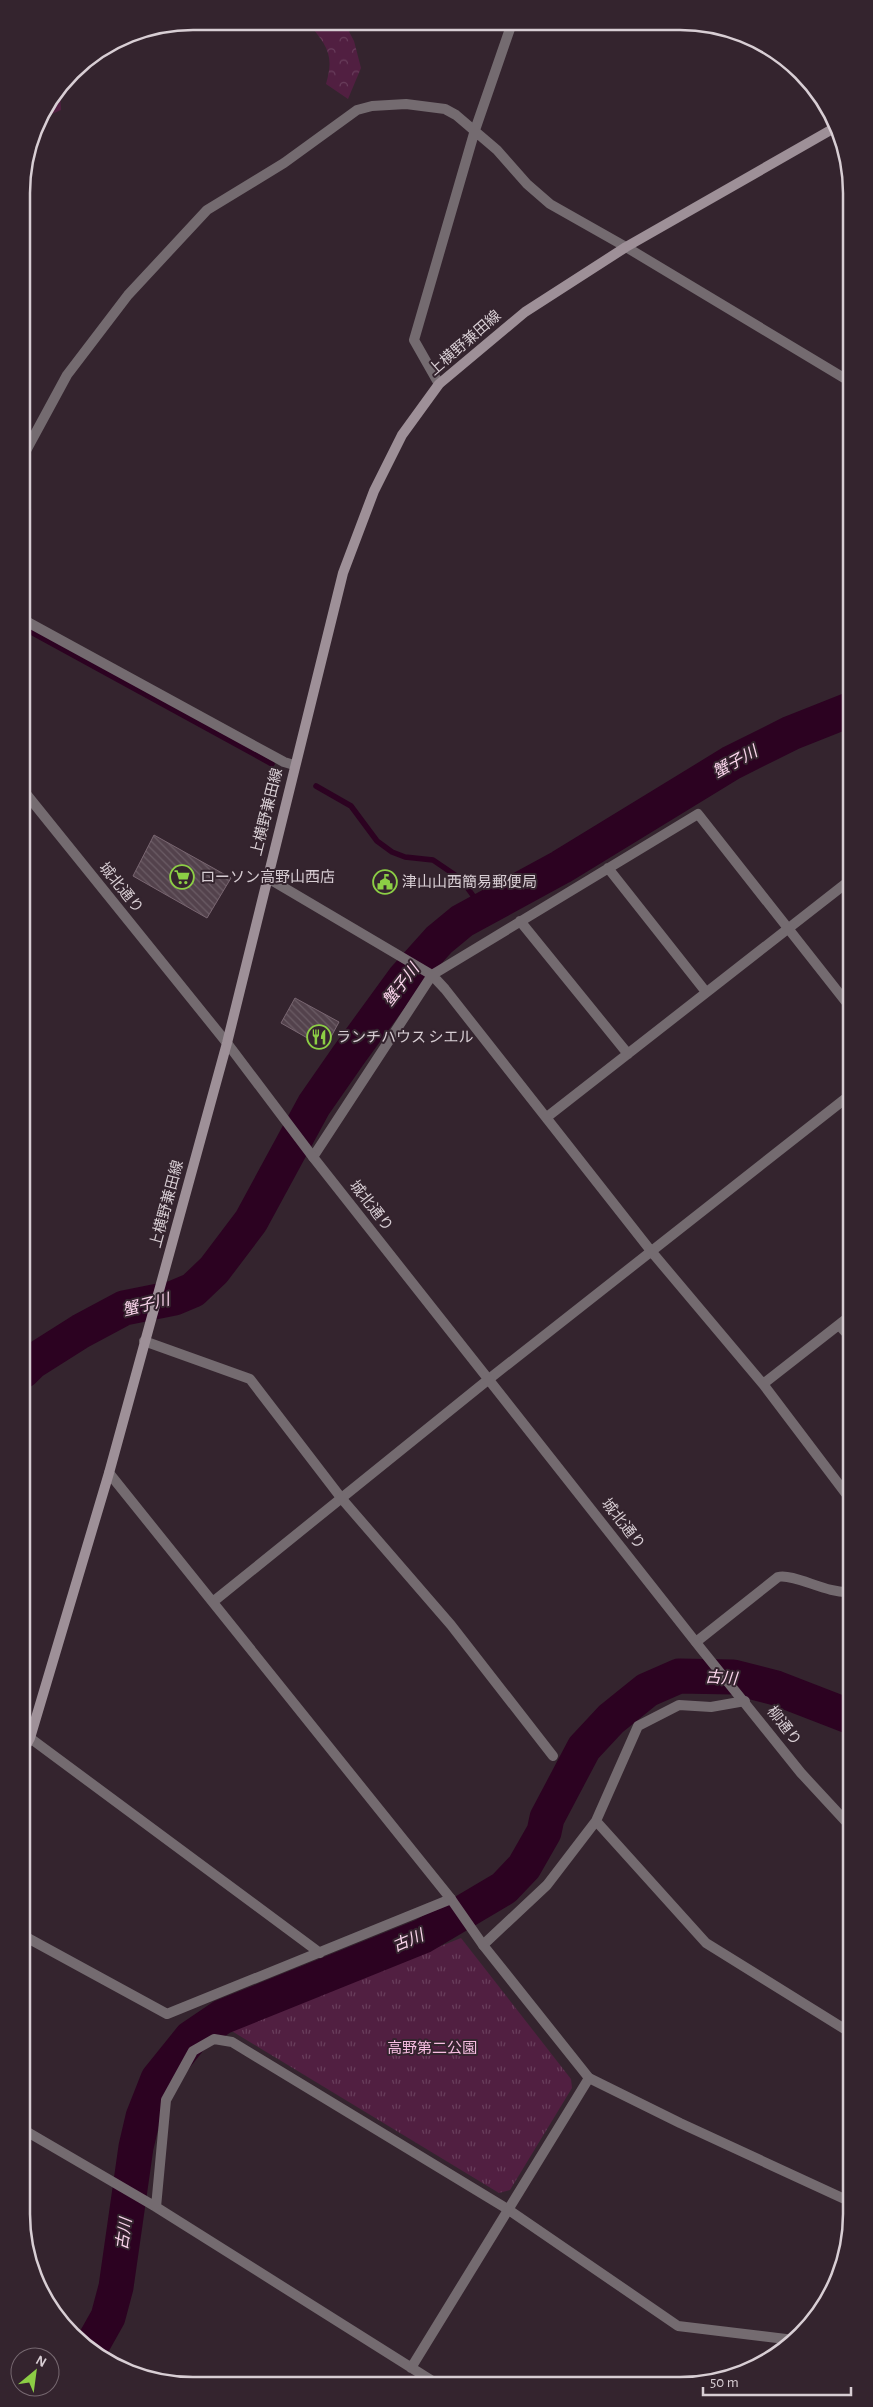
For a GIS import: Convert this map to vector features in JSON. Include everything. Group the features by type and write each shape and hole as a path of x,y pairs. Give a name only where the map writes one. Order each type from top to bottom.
{"main road":[{"name":"上横野兼田線","path":"30,1738 109,1473 227,1044 266,877 342,573 374,491 402,435 439,384 525,312 626,247 830,130"}],"street":[{"path":"439,384 414,340 475,130 510,30"},
{"path":"30,443 67,375 128,295 207,210 284,163 357,110 372,106 406,104 445,109 456,115 497,150 527,184 550,204 626,247 843,378"},
{"path":"30,623 284,762 294,765"},
{"name":"城北通り","path":"30,800 227,1044 310,1153 699,1646"},
{"path":"310,1153 432,975 698,814 843,998"},
{"path":"608,868 706,992"},
{"path":"266,877 432,975 446,989 651,1251 763,1384 843,1490"},
{"path":"547,1117 843,886"},
{"path":"520,921 628,1054"},
{"path":"214,1602 489,1379 843,1100"},
{"path":"763,1384 843,1322"},
{"path":"839,1325 843,1329"},
{"path":"144,1341 250,1379 342,1499 451,1625 553,1756"},
{"path":"109,1473 452,1899 483,1945 589,2078 688,2127 843,2198"},
{"path":"699,1646 778,1577 785,1575 815,1587 843,1591"},
{"name":"柳通り","path":"699,1646 801,1773 843,1818"},
{"path":"483,1945 548,1885 596,1821 638,1726 679,1706 712,1707 743,1699"},
{"path":"30,1738 320,1953"},
{"path":"596,1821 706,1943 843,2027"},
{"path":"30,1939 167,2014 452,1899"},
{"path":"156,2207 166,2100 192,2051 214,2039 232,2042 509,2210 678,2326 784,2339"},
{"path":"411,2368 589,2078"},
{"path":"30,2134 108,2181 156,2207 426,2377"}],"green space":[{"path":"314,30 348,30 354,41 361,68 348,99 326,84 330,65 329,57 320,37"},
{"path":"60,99 61,110 50,115"},
{"name":"高野第二公園","path":"461,1938 571,2079 572,2088 510,2190 499,2193 230,2030"}],"building":[{"name":"ローソン高野山西店","path":"154,835 231,878 207,918 133,876"},
{"path":"295,998 339,1022 325,1048 281,1023"}],"waterway":[{"path":"30,631 272,764"},
{"name":"蟹子川","path":"30,1364 81,1331 124,1308 174,1298 193,1290 214,1270 251,1221 314,1105 348,1056 404,979 439,940 462,921 561,867 731,763 791,733 843,712"},
{"path":"316,786 351,806 377,841 392,852 405,857 433,860 461,879 482,908"},
{"name":"古川","path":"94,2343 108,2317 116,2287 136,2147 143,2117 158,2079 191,2038 222,2017 423,1936 504,1888 524,1867 544,1832 547,1818 584,1748 611,1719 647,1690 679,1676 733,1677 776,1688 843,1714"}],"place":[{"name":"ローソン高野山西店","path":"182,877"},
{"name":"津山山西簡易郵便局","path":"385,882"},
{"name":"ランチハウス シエル","path":"319,1037"}]}
